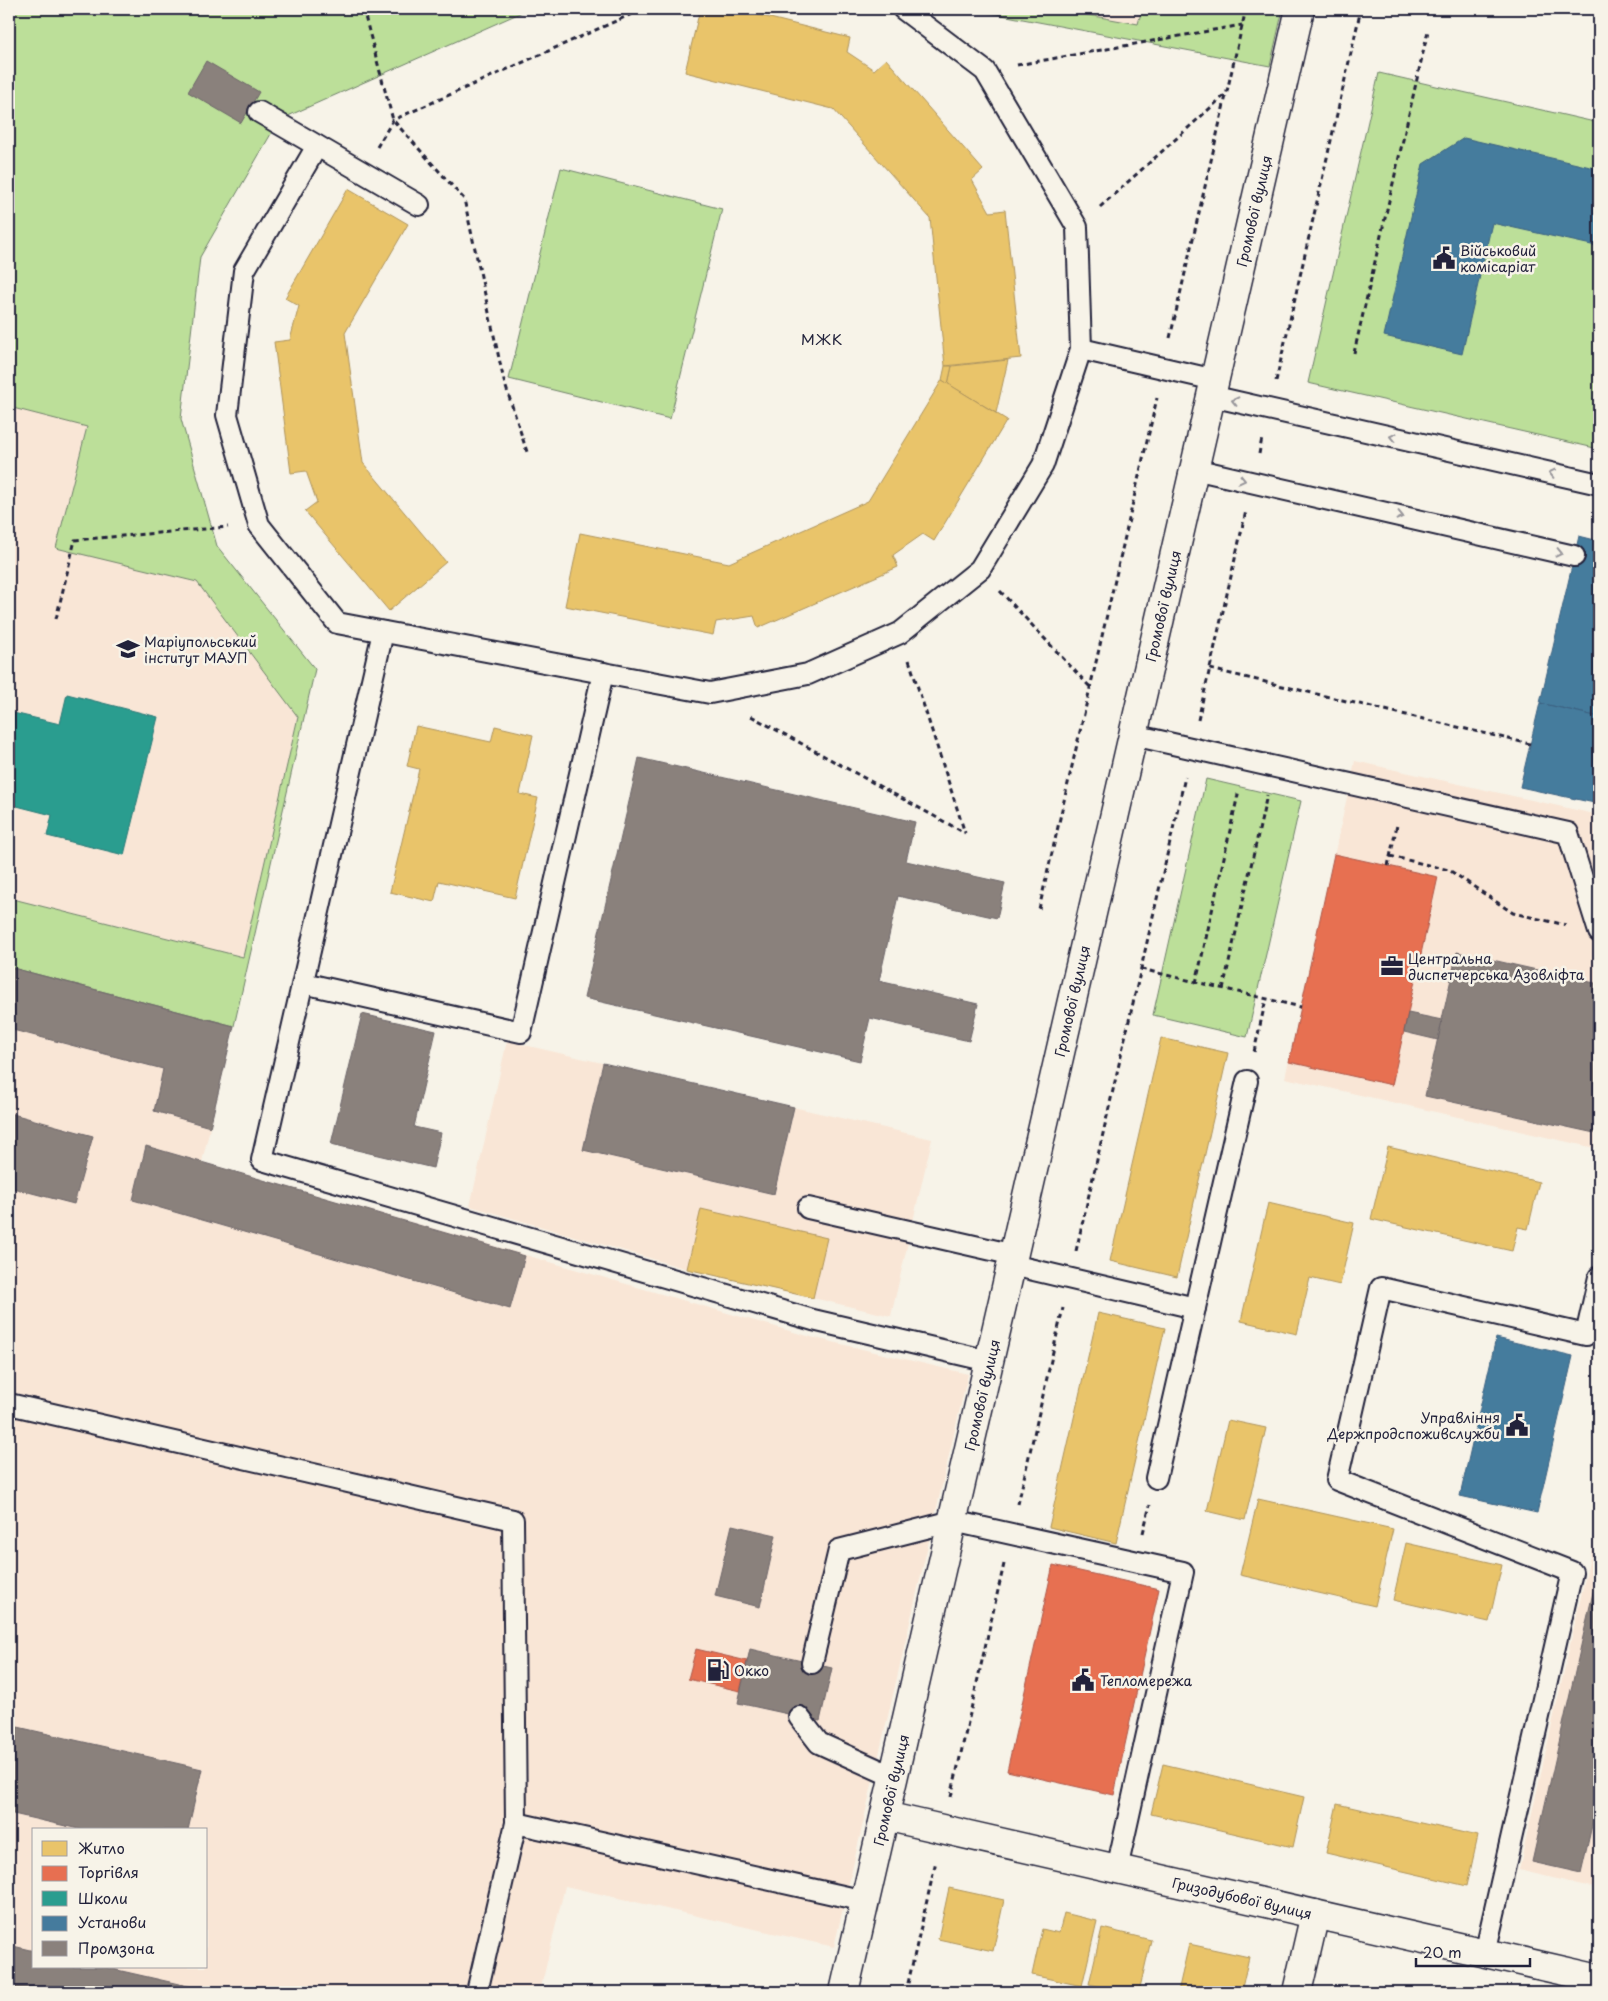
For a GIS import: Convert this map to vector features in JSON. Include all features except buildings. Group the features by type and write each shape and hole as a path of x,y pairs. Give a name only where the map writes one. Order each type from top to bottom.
{"street":[{"name":"Громової вулиця","path":"844,1992 1300,9"},
{"name":"Гризодубової вулиця","path":"885,1816 1599,1979"},
{"path":"1297,1992 1315,1914"}],"lane":[{"path":"317,146 244,271 227,415 259,525 337,624 710,694 808,674 900,633 980,568 1042,465 1081,349 1077,227 985,71 902,9"},
{"path":"259,112 419,205"},
{"path":"1081,349 1164,368 1269,409 1599,484"},
{"path":"1194,469 1574,556"},
{"path":"383,632 262,1160 814,1320 990,1361"},
{"path":"303,983 521,1032 603,673"},
{"path":"1133,735 1568,833 1599,932"},
{"path":"1156,1478 1247,1081"},
{"path":"808,1208 1013,1260 1070,1279 1195,1308"},
{"path":"1485,1953 1572,1572 1337,1480 1381,1288 1586,1334 1599,1277"},
{"path":"9,1404 513,1520 516,1823 477,1992"},
{"path":"812,1663 839,1550 953,1521 1183,1572 1117,1869"},
{"path":"799,1716 819,1743 894,1777"},
{"path":"516,1823 865,1901"}],"path":[{"path":"363,9 393,120 464,199 504,381 527,452"},
{"path":"393,120 643,9"},
{"path":"1039,909 1246,9"},
{"path":"906,1992 1361,9"},
{"path":"985,71 1242,25"},
{"path":"1354,353 1428,32"},
{"path":"1077,227 1227,93"},
{"path":"56,619 75,540 259,525"},
{"path":"980,568 1090,688"},
{"path":"710,694 966,833 900,633"},
{"path":"1210,669 1530,744"},
{"path":"1196,983 1246,760"},
{"path":"1223,989 1274,766"},
{"path":"1388,866 1404,795"},
{"path":"1390,856 1448,870 1513,912 1599,932"},
{"path":"1141,970 1301,1007"},
{"path":"1247,1081 1266,999"},
{"path":"1137,1562 1156,1478"}],"shaded area":[{"path":"1055,9 1142,9 1138,25"},
{"name":"Маріупольський інститут МАУП","path":"9,407 87,426 57,548 197,582 298,717 243,957 9,898"},
{"path":"1355,761 1599,815 1599,1149 1285,1078"},
{"path":"9,967 234,1026 202,1162 811,1337 968,1374 834,1947 565,1886 540,1992 9,1992"},
{"path":"507,1041 932,1139 891,1316 687,1269 470,1206"},
{"path":"1599,1517 1599,1889 1519,1870"}],"green space":[{"path":"9,9 529,9 279,120 200,257 181,419 217,546 315,669 234,1026 9,967 9,898 243,957 298,717 197,582 56,548 87,427 9,407"},
{"path":"970,9 1055,9 1138,24 1142,9 1283,9 1270,66"},
{"path":"1379,73 1599,123 1599,449 1308,383"},
{"path":"561,168 722,209 670,419 509,379"},
{"path":"1206,779 1301,801 1247,1037 1153,1015"}],"place":[{"name":"Військовий комісаріат","path":"1444,258"},
{"name":"Маріупольський інститут МАУП","path":"128,649"},
{"name":"Центральна диспетчерська Азовліфта","path":"1392,966"},
{"name":"Управління Держпродспоживслужби","path":"1517,1425"},
{"name":"Окко","path":"718,1670"},
{"name":"Тепломережа","path":"1083,1680"}],"district":[{"name":"МЖК","path":"822,338"}]}
